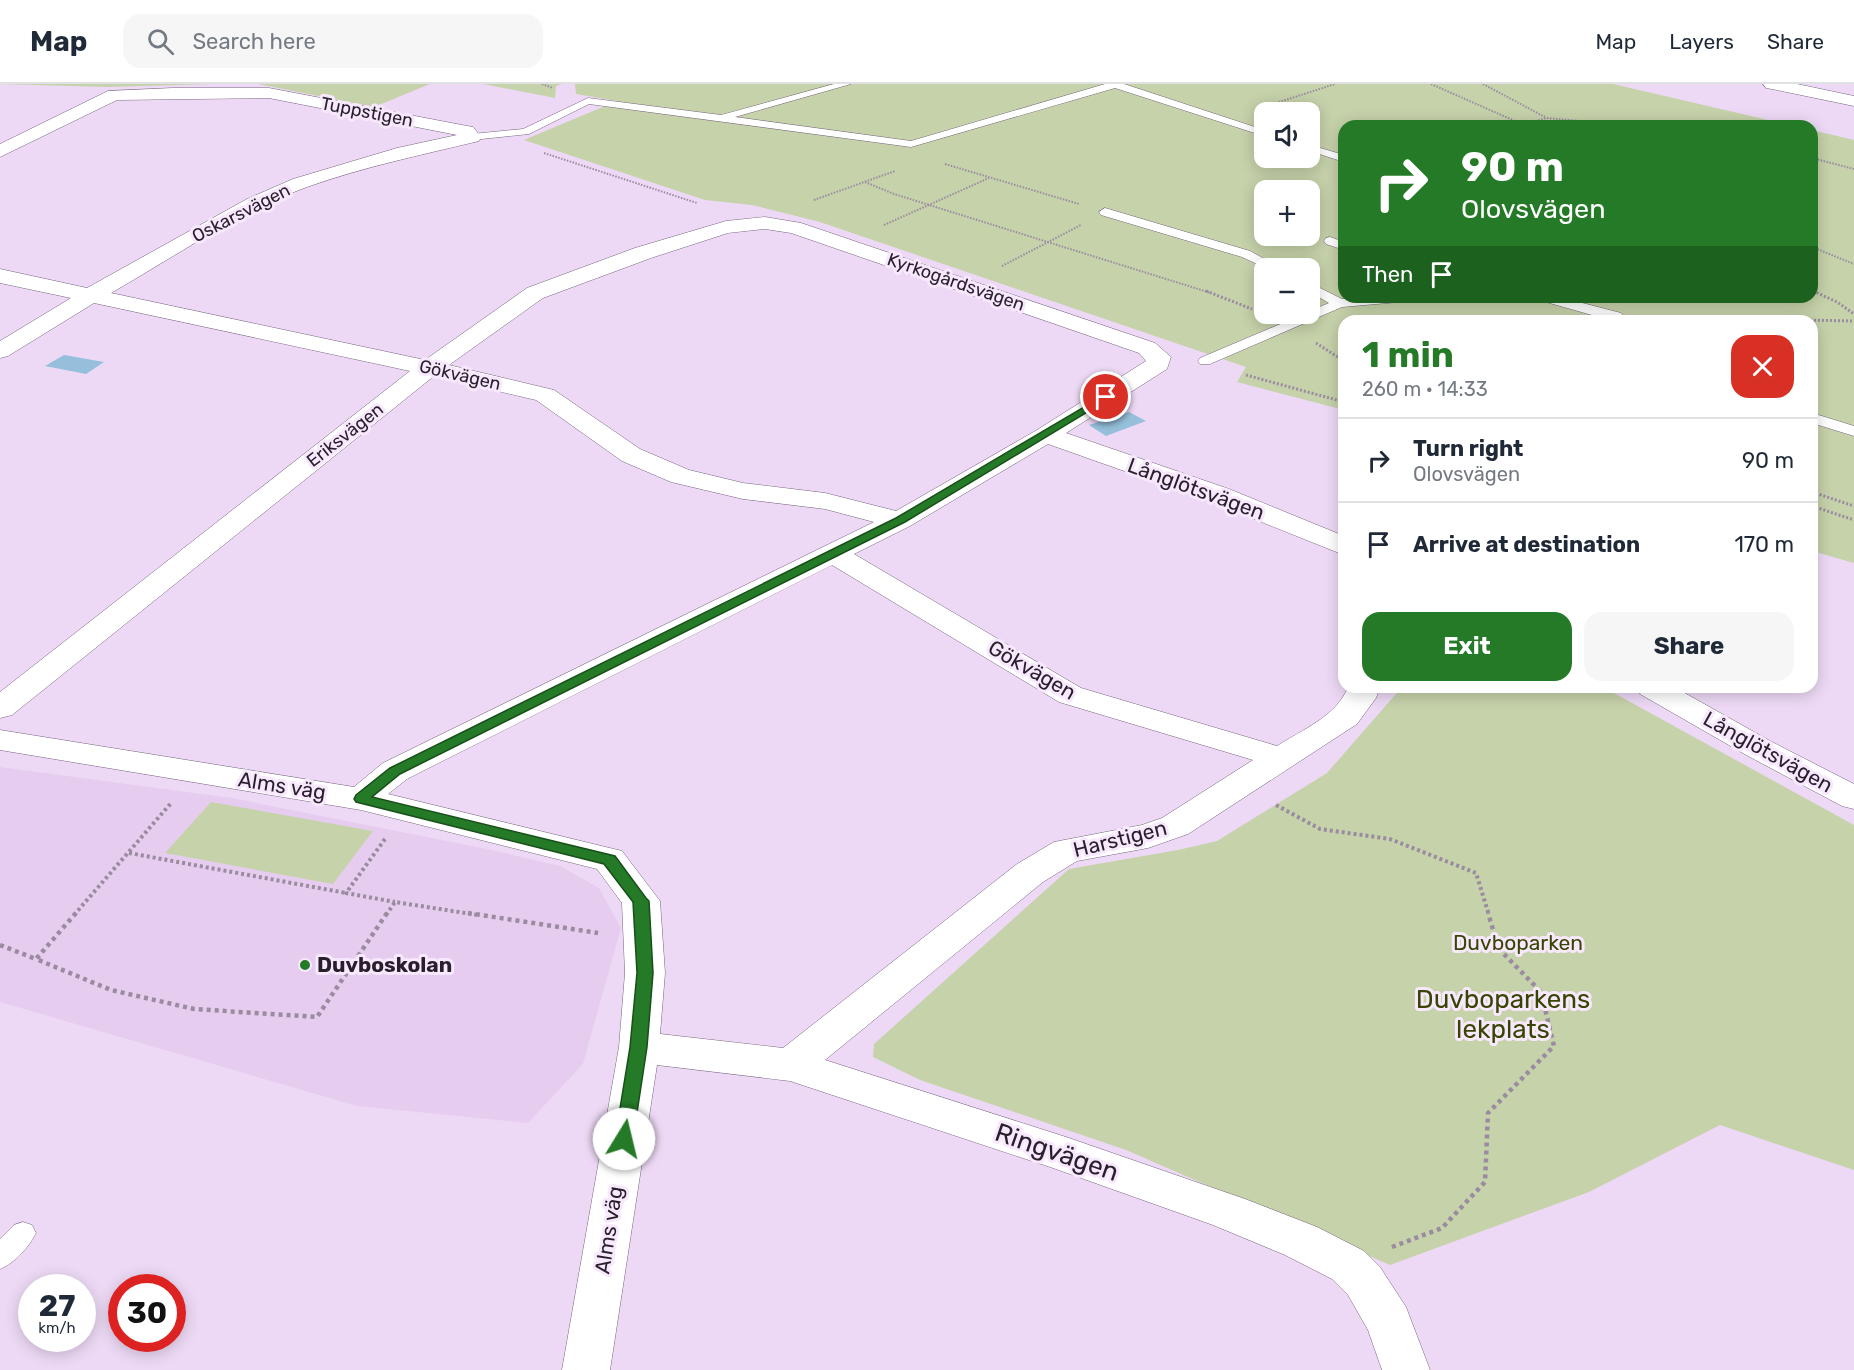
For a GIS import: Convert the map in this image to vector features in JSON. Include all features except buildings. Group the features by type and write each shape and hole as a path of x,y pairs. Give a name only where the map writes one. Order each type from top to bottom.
{"street":[{"path":"1772,84 1854,101"},
{"name":"Tuppstigen","path":"27,138 114,96 269,93 467,131 472,137"},
{"path":"0,137 27,138"},
{"name":"Oskarsvägen","path":"0,351 91,295 254,203 300,183 404,152 472,137"},
{"path":"0,151 27,138"},
{"name":"Kyrkogårdsvägen","path":"726,226 765,223 794,227 1147,348 1158,357 1158,364 1046,435"},
{"name":"Eriksvägen","path":"0,708 429,368 535,293 643,253 726,226"},
{"name":"Gökvägen","path":"0,276 545,395 631,455 680,476 743,491 825,501 900,520"},
{"path":"361,799 395,771 900,520 1046,435"},
{"name":"Långlötsvägen","path":"1046,435 1219,495 1338,544"},
{"name":"Gökvägen","path":"833,554 1070,696 1282,758"},
{"name":"Harstigen","path":"791,1065 1030,873 1067,850 1148,836 1175,826 1345,717 1362,693"},
{"name":"Långlötsvägen","path":"1662,693 1760,749 1854,798"},
{"name":"Alms väg","path":"0,740 361,799 609,860 641,901 645,973 639,1047 586,1370"},
{"name":"Ringvägen","path":"639,1047 791,1065 1044,1147 1229,1212 1301,1241 1348,1265 1364,1281 1389,1322 1406,1370"}],"lane":[{"path":"716,119 846,84"},
{"path":"911,144 1115,84 1254,130"},
{"name":"Oskarsvägen","path":"472,137 525,132 588,101 911,144"},
{"path":"1320,151 1338,157"},
{"path":"1105,212 1254,258"},
{"path":"1330,241 1338,244"},
{"path":"1320,292 1338,302"},
{"path":"1205,361 1340,303"},
{"path":"1564,303 1605,315"},
{"path":"1818,420 1854,431"},
{"path":"0,1257 23,1233"}],"path":[{"path":"1431,84 1514,120"},
{"path":"1483,84 1546,118 1569,120"},
{"path":"1540,120 1546,118"},
{"path":"911,144 933,147 930,156 926,159 1105,212"},
{"path":"1818,160 1854,169"},
{"path":"805,204 896,170"},
{"path":"879,227 990,177"},
{"path":"865,182 894,195 1233,300 1290,326 1338,357"},
{"path":"1000,267 1105,212"},
{"path":"1818,249 1854,264"},
{"path":"1818,294 1837,302 1854,314"},
{"path":"1818,320 1854,321"},
{"path":"1205,361 1258,379 1338,400"},
{"path":"1818,494 1854,506"},
{"path":"1818,508 1854,520"},
{"path":"36,959 198,772"},
{"path":"1241,785 1320,829 1390,839 1476,873 1499,949 1541,992 1554,1046 1488,1113 1485,1182 1442,1228 1348,1265"},
{"path":"346,893 406,810"},
{"path":"128,853 395,902 644,940"},
{"path":"0,945 111,990 194,1009 317,1017 395,902"}],"shaded area":[{"name":"Duvboskolan","path":"0,767 232,798 487,849 560,866 599,888 621,928 583,1064 528,1123 357,1106 0,1002"}],"green space":[{"path":"0,84 212,84 108,87"},
{"path":"258,84 430,84 374,107"},
{"path":"483,84 562,84 556,86 555,98"},
{"path":"575,84 1613,84 1768,120 1338,120 1338,303 1818,303 1818,131 1854,140 1854,563 1818,553 1818,315 1338,315 1338,408 1237,382 1246,367 820,222 752,205 705,200 524,140 617,101 576,94"},
{"name":"Duvboparken","path":"1397,693 1614,693 1854,825 1854,1170 1720,1125 1589,1192 1390,1265 1126,1150 920,1080 873,1057 874,1044 1069,869 1217,841 1327,773"},
{"path":"211,802 373,831 333,884 165,853"}],"water":[{"path":"64,355 104,362 86,374 45,366"},
{"path":"1129,412 1146,421 1106,436 1089,425"}],"place":[{"name":"Duvboskolan","path":"305,965"}],"route":[{"path":"624,1139 639,1047 645,973 641,901 609,860 361,799 395,771 900,520 1046,435 1106,397"}],"park label":[{"name":"Duvboparkens lekplats","path":"1503,1014"}]}
